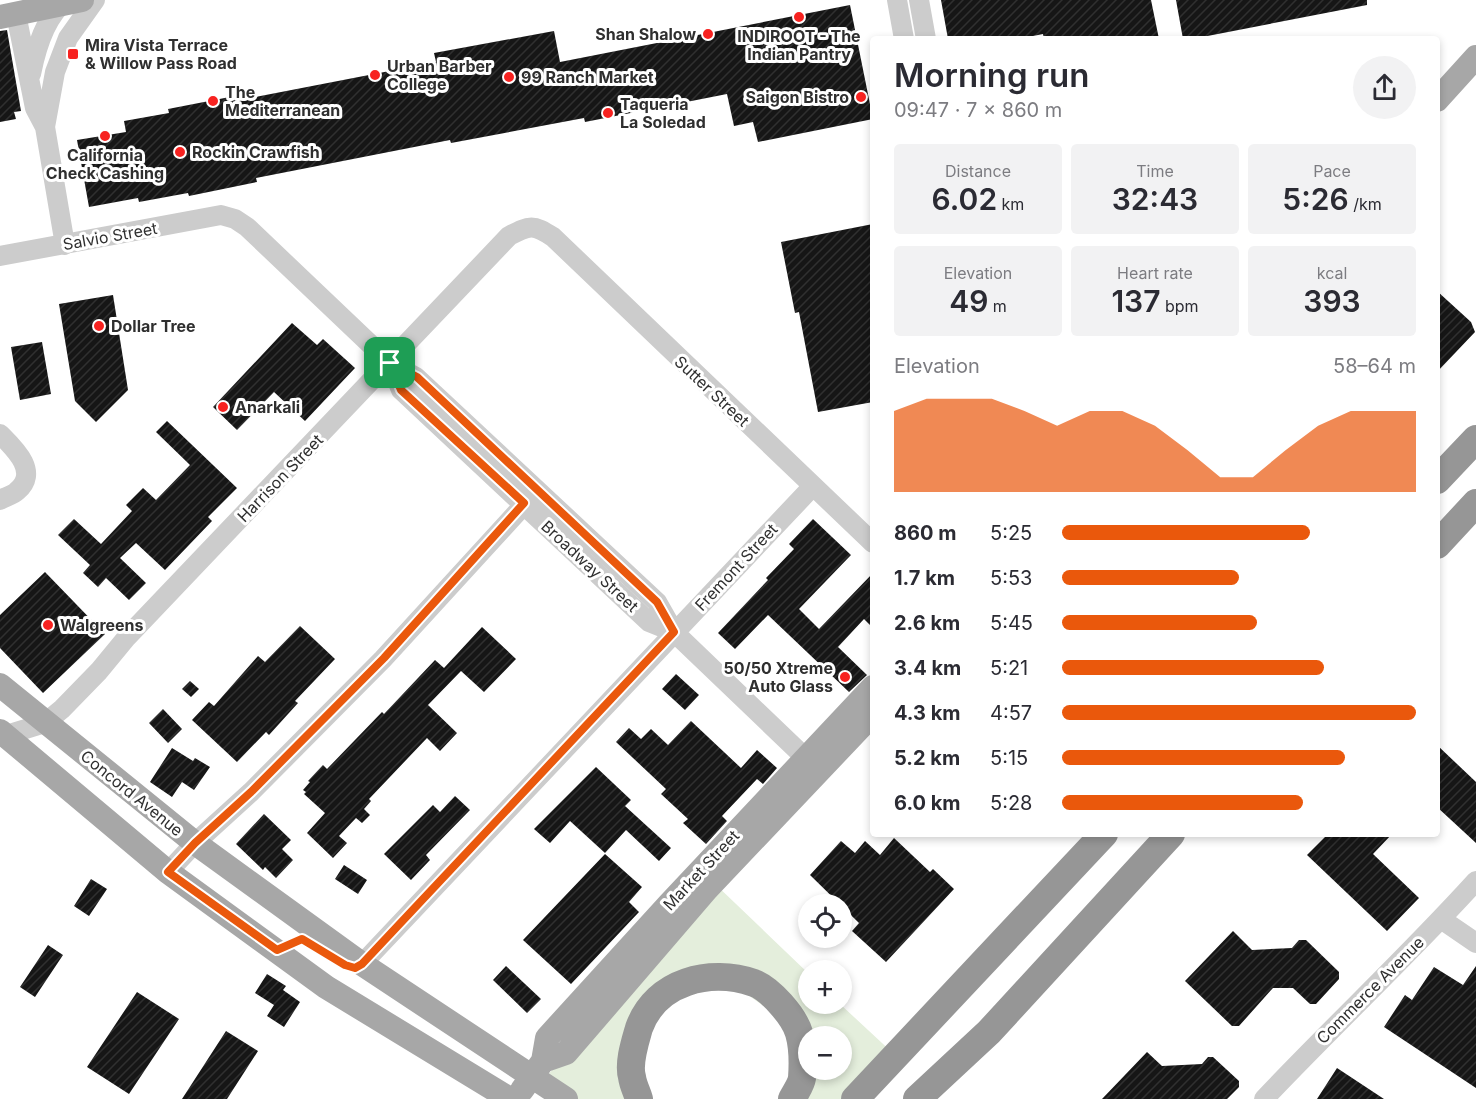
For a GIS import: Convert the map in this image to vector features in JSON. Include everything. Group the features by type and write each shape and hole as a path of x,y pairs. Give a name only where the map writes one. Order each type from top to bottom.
{"highway":[{"path":"1440,477 1476,439"},
{"path":"1440,542 1476,503"},
{"path":"855,1099 1101,837"},
{"path":"917,1099 989,1032 1168,837"},
{"path":"639,1099 631,1076 634,1044 644,1014 664,992 693,979 721,976 756,984 778,999 798,1030 802,1053 801,1081 792,1099"},
{"path":"938,1099 989,1032"}],"main road":[{"path":"8,15 71,1"},
{"path":"1440,97 1476,57"},
{"path":"1440,115 1476,77"},
{"name":"Concord Avenue","path":"0,685 195,843 362,964 537,1069 566,1099"},
{"name":"Market Street","path":"537,1069 566,1053 812,765 870,691"},
{"name":"Market Street","path":"812,765 870,717"},
{"path":"2,734 168,872 326,987 510,1099"},
{"path":"57,779 61,765 76,759 122,799 152,809"},
{"path":"277,950 302,939 345,965 355,968 362,964"},
{"path":"515,1099 537,1069"}],"street":[{"path":"45,127 55,72 68,38 95,0"},
{"path":"897,0 903,36"},
{"path":"919,0 925,36"},
{"path":"30,83 39,41 51,18 71,1"},
{"path":"8,15 30,83 35,108 45,127 65,245"},
{"name":"Salvio Street","path":"0,256 221,215"},
{"name":"Broadway Street","path":"221,215 235,219 247,227 390,363 401,390 530,497 649,622 674,632 812,765"},
{"name":"Harrison Street","path":"2,734 45,723 62,708 509,236 526,227 538,227 553,237"},
{"name":"Sutter Street","path":"553,237 870,540"},
{"path":"0,434 20,455 27,470 26,480 18,491 0,500"},
{"name":"Fremont Street","path":"362,964 813,486"},
{"path":"168,872 384,658 530,497"},
{"name":"Commerce Avenue","path":"1264,1099 1476,881"},
{"path":"1441,919 1476,943"}],"green space":[{"path":"713,882 798,963 798,1014 851,1014 896,1056 855,1099 792,1099 798,1030 721,976 644,1015 639,1099 566,1099 541,1083"}],"building":[{"path":"941,0 1151,0 1158,36 1043,36 1043,34 947,36"},
{"path":"1176,0 1367,0 1367,5 1207,36 1182,36"},
{"path":"850,5 870,104 870,120 758,142 753,122 734,126 727,94 585,122 584,118 451,143 450,140 256,178 257,182 189,196 188,193 139,202 138,198 89,207 77,140 126,132 124,121 169,113 168,109 240,95 240,100 436,62 434,53 554,31 560,62"},
{"path":"7,30 21,111 14,112 16,119 0,122 0,31"},
{"path":"870,225 870,403 818,412 799,312 795,313 781,242"},
{"path":"1440,294 1471,322 1475,332 1440,369"},
{"path":"113,295 128,390 96,422 75,401 59,304"},
{"path":"292,323 317,345 323,339 355,368 305,421 274,392 237,430 213,407"},
{"path":"42,342 51,394 20,400 11,347"},
{"path":"167,421 237,488 208,517 212,521 165,570 136,543 120,558 146,583 129,600 106,578 98,587 83,573 90,565 58,535 74,519 101,544 132,511 126,505 143,488 156,500 190,465 156,432"},
{"path":"813,519 851,555 799,609 819,629 870,576 870,625 864,619 838,647 867,675 849,692 768,615 735,649 718,633 794,549 789,544"},
{"name":"Walgreens","path":"45,572 105,634 43,693 0,648 0,615"},
{"path":"300,626 335,659 295,701 298,703 269,735 266,732 237,762 192,720 209,702 214,706 258,656 265,662"},
{"path":"482,627 516,659 484,692 461,671 428,705 457,733 440,751 427,738 369,799 371,801 364,809 370,815 362,823 356,818 339,836 347,843 333,858 307,833 325,813 304,794 306,792 303,790 310,782 308,781 323,765 327,769 435,660 444,668"},
{"path":"676,674 699,695 685,710 662,689"},
{"path":"190,681 199,689 191,697 182,689"},
{"path":"163,709 182,729 168,743 149,723"},
{"path":"691,721 741,768 757,750 777,768 763,784 757,779 722,816 727,821 706,844 683,823 688,819 661,794 666,789 616,742 629,728 641,739 651,729 668,745"},
{"path":"172,748 193,761 195,758 210,767 194,790 182,782 172,797 150,782"},
{"path":"1440,748 1476,782 1476,843 1440,810"},
{"path":"596,767 631,800 625,806 671,848 659,861 626,830 605,853 570,821 550,843 534,829"},
{"path":"455,796 470,810 426,855 430,860 411,880 384,854 433,805 440,812"},
{"path":"264,814 291,840 282,849 293,860 276,878 265,867 263,870 236,844"},
{"path":"1325,837 1389,837 1373,854 1419,898 1387,931 1307,855"},
{"path":"894,838 930,872 933,869 954,889 886,962 852,931 859,923 852,916 852,894 829,894 810,875 841,841 855,853 865,841 880,855"},
{"path":"605,854 642,887 629,902 639,912 571,984 523,940"},
{"path":"344,865 367,880 358,894 335,879"},
{"path":"91,879 107,889 89,916 74,906"},
{"path":"1233,931 1252,950 1292,948 1299,940 1306,940 1339,972 1339,979 1316,1004 1310,1004 1293,988 1273,988 1239,1026 1232,1026 1185,981"},
{"path":"48,945 63,955 35,997 20,987"},
{"path":"506,966 541,999 527,1013 493,980"},
{"path":"1476,966 1476,1088 1384,1027 1405,995 1412,1000 1434,967 1463,985"},
{"path":"267,974 286,986 283,990 300,1002 284,1027 267,1016 274,1005 255,993"},
{"path":"137,992 179,1019 129,1094 87,1067"},
{"path":"226,1031 258,1051 227,1099 182,1099"},
{"path":"1147,1052 1162,1066 1202,1064 1208,1057 1213,1057 1239,1081 1239,1087 1227,1099 1102,1099"},
{"path":"1337,1068 1384,1099 1317,1099"}],"place":[{"name":"INDIROOT - The Indian Pantry","path":"799,17"},
{"name":"Shan Shalow","path":"708,34"},
{"name":"Mira Vista Terrace & Willow Pass Road","path":"73,54"},
{"name":"Urban Barber College","path":"375,75"},
{"name":"99 Ranch Market","path":"509,77"},
{"name":"Saigon Bistro","path":"861,97"},
{"name":"The Mediterranean","path":"213,101"},
{"name":"Taqueria La Soledad","path":"608,113"},
{"name":"California Check Cashing","path":"105,136"},
{"name":"Rockin Crawfish","path":"180,152"},
{"name":"Dollar Tree","path":"99,326"},
{"name":"Anarkali","path":"223,407"},
{"name":"Walgreens","path":"48,625"},
{"name":"50/50 Xtreme Auto Glass","path":"845,677"}],"route":[{"path":"390,363 417,377 657,602 674,632 362,964 355,968 345,965 302,939 277,950 168,872 384,658 524,503 401,390 390,363"}]}
